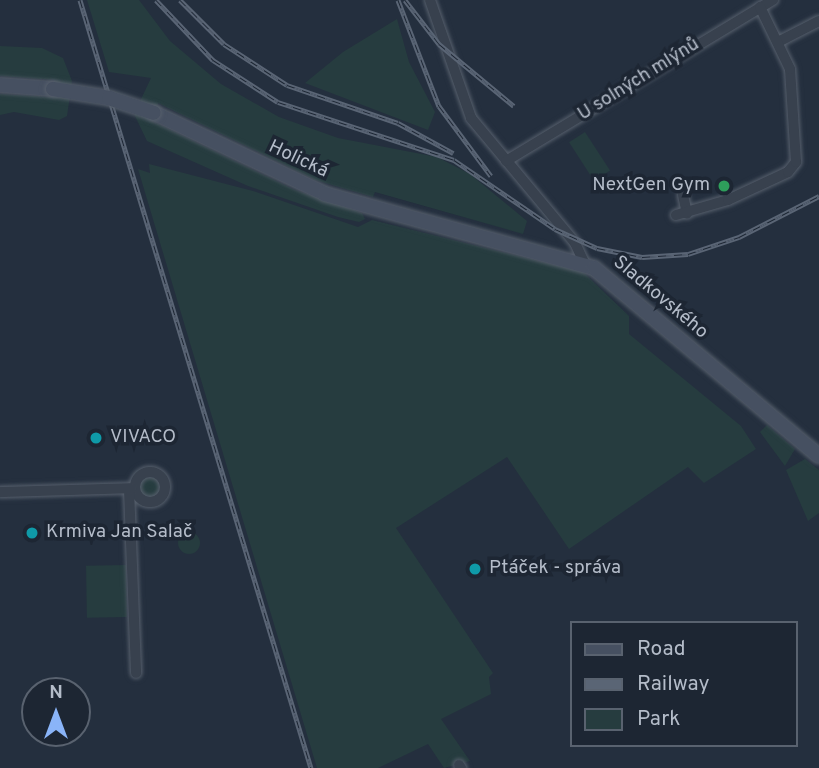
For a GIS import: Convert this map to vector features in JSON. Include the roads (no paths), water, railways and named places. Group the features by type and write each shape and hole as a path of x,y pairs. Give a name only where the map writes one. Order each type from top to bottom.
{"street":[{"name":"Sladkovského","path":"430,0 471,118 575,243 584,264 615,283 819,456"},
{"name":"U solných mlýnů","path":"506,161 773,0"},
{"path":"683,195 682,214 728,200 794,167 797,154 791,72 760,7"},
{"path":"778,42 819,21"},
{"name":"Holická","path":"0,85 53,89 109,98 154,113 325,194 584,264"},
{"path":"0,492 131,489 136,673"}],"railway":[{"path":"80,0 311,768"},
{"path":"156,0 213,60 278,102 454,160 555,229 597,248 642,257 688,254 739,237 819,196"},
{"path":"180,0 224,44 287,85 398,123 453,153"},
{"path":"398,0 439,106 491,176"},
{"path":"405,0 439,44 514,106"}],"place":[{"name":"NextGen Gym","path":"724,186"},
{"name":"VIVACO","path":"96,438"},
{"name":"Krmiva Jan Salač","path":"32,533"},
{"name":"Ptáček - správa","path":"475,569"}]}
